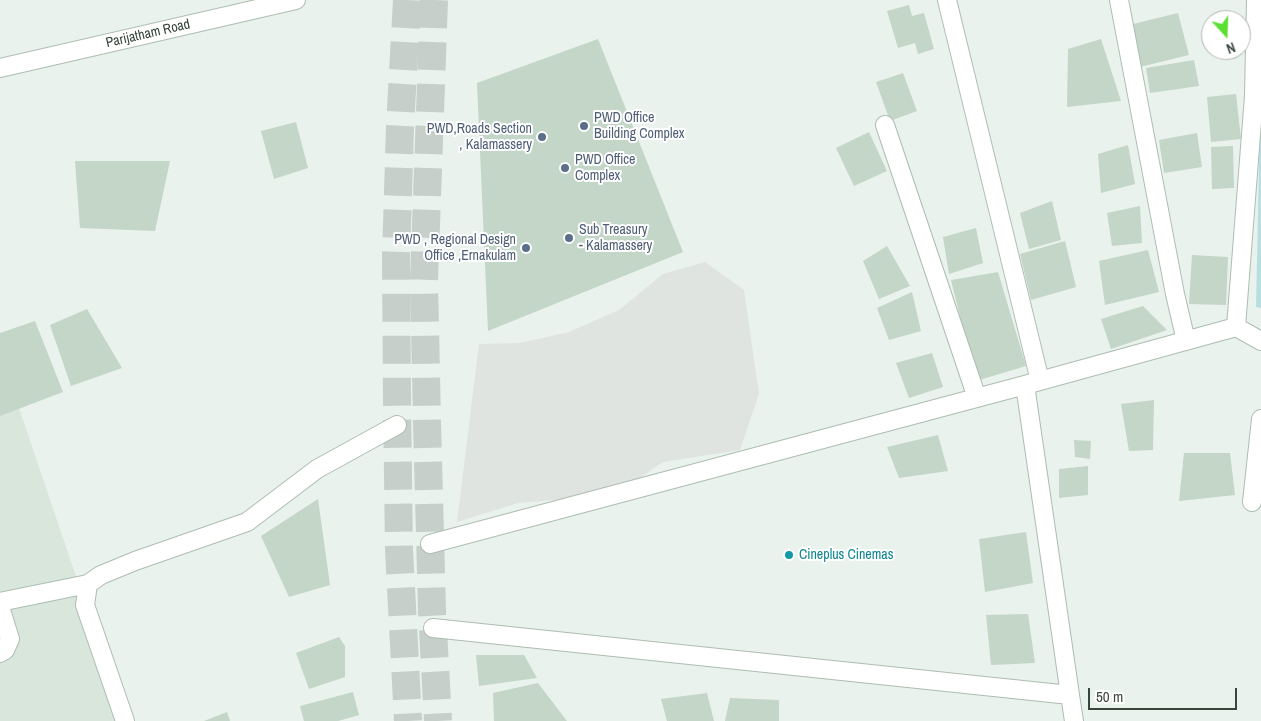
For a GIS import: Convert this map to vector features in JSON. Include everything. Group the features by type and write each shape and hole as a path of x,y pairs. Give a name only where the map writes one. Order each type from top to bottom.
{"street":[{"name":"Parijatham Road","path":"0,68 296,0"},
{"path":"947,0 1033,383 1074,721"},
{"path":"1119,0 1186,341"},
{"path":"1236,327 1257,96 1256,0"},
{"path":"885,125 976,398"},
{"path":"430,544 1236,327 1261,341"},
{"path":"1252,502 1261,419"},
{"path":"0,602 88,584 102,575 134,561 246,522 317,469 397,425"},
{"path":"88,584 85,605 125,721"},
{"path":"0,607 10,640 5,650 0,653"},
{"path":"433,628 1070,696"}],"shaded area":[{"path":"1261,118 1261,308 1256,307"},
{"path":"705,262 744,290 759,394 740,450 663,462 615,495 518,503 457,522 479,344 520,343 569,332 619,310 663,274"},
{"path":"0,352 125,721 0,721"}],"building":[{"path":"909,5 912,16 924,13 934,49 918,54 915,43 898,48 887,11"},
{"path":"1178,13 1189,55 1140,67 1129,25"},
{"name":"PWD Office Complex","path":"598,39 683,252 488,331 477,83"},
{"path":"1101,39 1121,101 1067,107 1068,49"},
{"path":"1194,60 1199,86 1150,93 1146,68"},
{"path":"903,73 917,111 890,121 876,82"},
{"path":"1236,94 1241,139 1211,142 1207,97"},
{"path":"296,122 308,168 274,179 261,131"},
{"path":"869,132 887,171 854,186 836,148"},
{"path":"1197,133 1202,167 1164,173 1159,140"},
{"path":"1128,145 1135,184 1101,193 1098,154"},
{"path":"1233,146 1234,188 1212,189 1211,147"},
{"path":"75,161 170,161 155,231 80,228"},
{"path":"1052,201 1061,240 1029,249 1020,213"},
{"path":"1140,206 1142,243 1112,246 1107,213"},
{"path":"976,228 983,263 949,274 943,237"},
{"path":"1065,241 1076,287 1031,300 1020,254"},
{"path":"887,246 910,286 879,299 863,261"},
{"path":"1148,250 1159,292 1105,305 1099,261"},
{"path":"1192,255 1228,257 1226,305 1189,304"},
{"path":"998,272 1026,366 976,381 951,280"},
{"path":"912,292 921,331 889,340 877,308"},
{"path":"1143,306 1167,330 1111,349 1101,319"},
{"path":"87,309 122,368 71,386 50,325"},
{"path":"35,321 63,392 0,416 0,333"},
{"path":"932,353 943,387 909,398 896,363"},
{"path":"1154,400 1153,450 1129,451 1121,404"},
{"path":"938,435 948,471 899,478 887,447"},
{"path":"1074,440 1091,441 1090,459 1075,457"},
{"path":"1184,453 1230,453 1235,495 1179,501"},
{"path":"1088,466 1088,495 1059,498 1059,469"},
{"path":"318,499 330,585 289,597 261,536"},
{"path":"1026,532 1033,583 985,592 979,539"},
{"path":"1028,614 1035,663 991,665 986,615"},
{"path":"339,637 345,646 345,677 309,689 296,653"},
{"path":"476,655 524,655 537,678 479,686"},
{"path":"538,683 567,721 494,721 493,693"},
{"path":"353,692 359,715 338,721 304,721 300,706"},
{"path":"707,693 714,721 667,721 661,699"},
{"path":"730,698 779,700 779,721 725,721"},
{"path":"227,712 230,721 204,721"}],"tunnel":[{"path":"407,0 400,127 396,258 399,549 408,721"},
{"path":"434,0 424,281 432,611 438,721"}],"place":[{"name":"PWD Office Building Complex","path":"584,126"},
{"name":"PWD,Roads Section , Kalamassery","path":"542,137"},
{"name":"PWD Office Complex","path":"565,168"},
{"name":"Sub Treasury - Kalamassery","path":"569,238"},
{"name":"PWD , Regional Design Office ,Ernakulam","path":"526,248"},
{"name":"Cineplus Cinemas","path":"789,555"}]}
